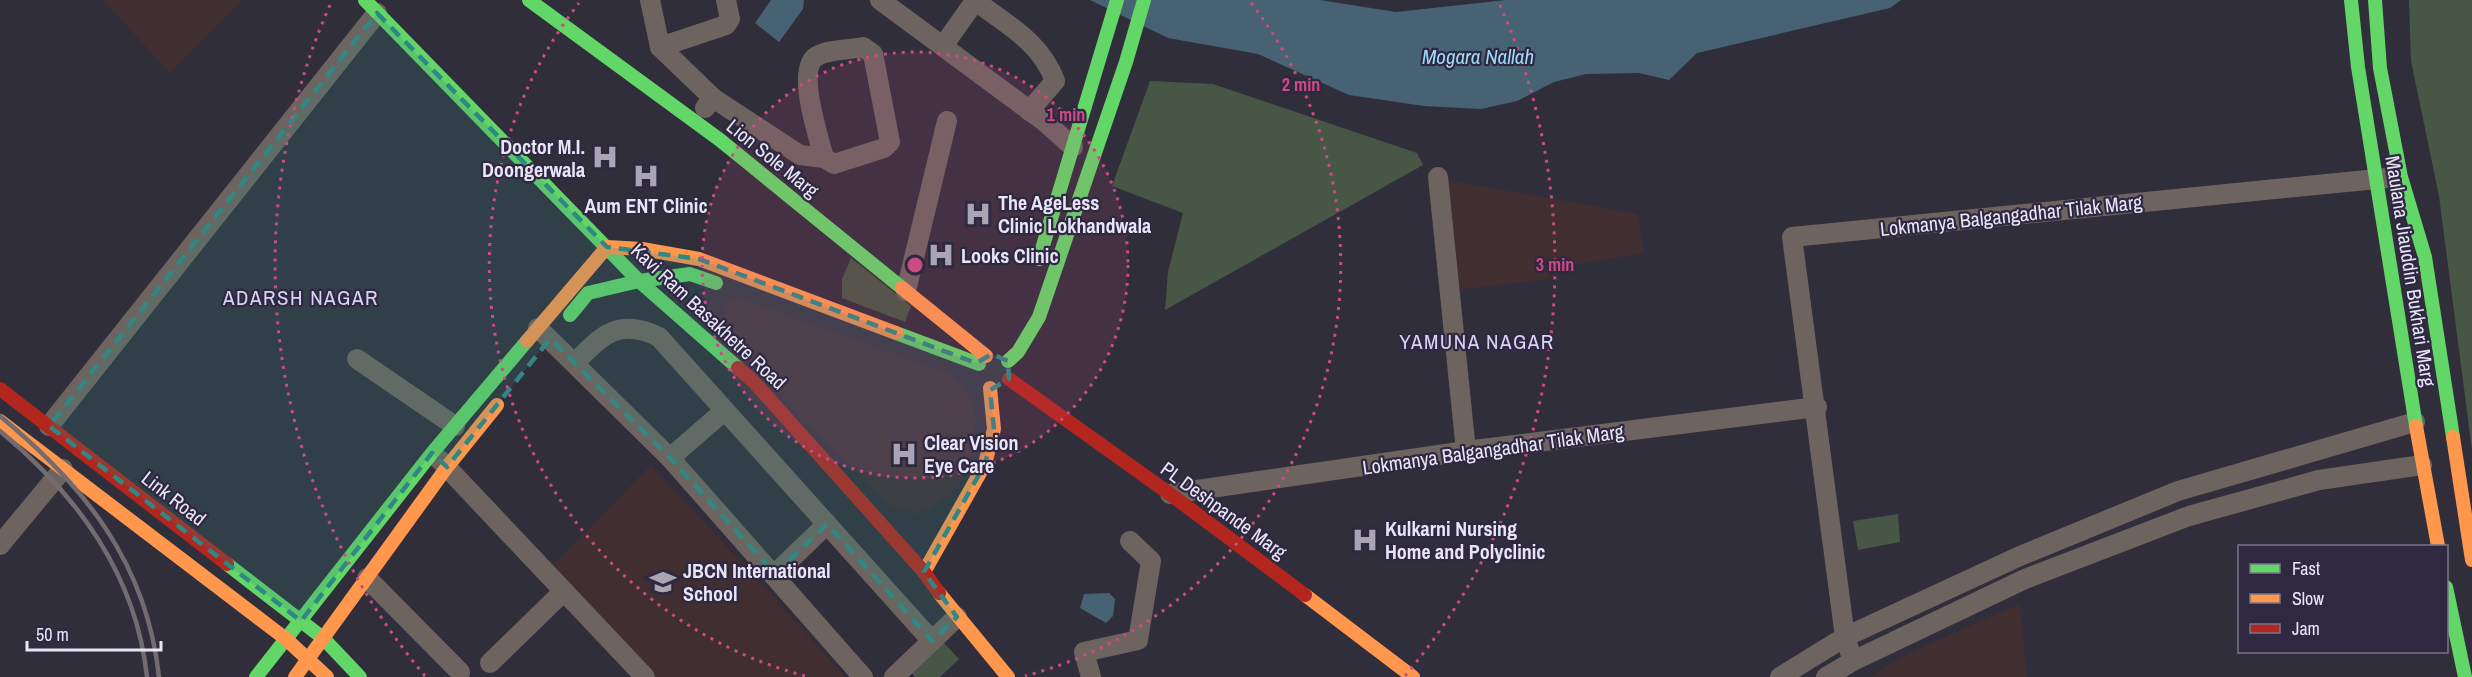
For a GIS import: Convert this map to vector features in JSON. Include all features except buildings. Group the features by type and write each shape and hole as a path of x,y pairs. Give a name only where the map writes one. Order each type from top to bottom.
{"street":[{"name":"Lion Sole Marg","path":"529,0 720,140 992,358 979,379 990,388"},
{"path":"650,0 660,46 713,98 800,155 824,158 834,164 884,148 890,142 873,54 863,47 818,56 809,64 806,82 824,158"},
{"path":"660,46 726,25 730,19 726,0"},
{"path":"880,0 1029,111 1073,147"},
{"path":"943,46 975,0 1036,46 1049,64 1054,81 1029,111"},
{"path":"1036,268 1117,0"},
{"path":"788,308 992,358 1018,352 1039,317 1126,62 1144,0"},
{"name":"Maulana Jiauddin Bukhari Marg","path":"2351,0 2358,67 2378,179 2422,465 2438,545"},
{"path":"2375,0 2380,68 2401,177 2425,257 2472,560"},
{"path":"49,426 371,7"},
{"name":"Kavi Ram Basakhetre Road","path":"371,7 639,281 754,382 924,572 957,617 1008,677"},
{"path":"696,123 713,98"},
{"path":"906,291 947,121"},
{"path":"1438,177 1466,451"},
{"name":"Lokmanya Balgangadhar Tilak Marg","path":"1853,661 1845,637 1792,237 2401,177"},
{"path":"544,339 608,247 630,246 699,259 992,358 1011,371 1004,385 990,388 994,429 985,464 924,572"},
{"path":"256,677 455,426 588,293 639,281 690,274 733,289"},
{"path":"575,363 609,331 630,329 658,336 932,641"},
{"path":"544,339 575,363 670,458 775,574 863,677"},
{"path":"357,359 455,426"},
{"name":"PL Deshpande Marg","path":"1009,379 1170,494 1413,677"},
{"name":"Link Road","path":"0,388 323,638 360,677"},
{"path":"295,677 447,467 507,394"},
{"name":"Lokmanya Balgangadhar Tilak Marg","path":"1170,494 1466,451 1816,407"},
{"path":"670,458 724,411"},
{"path":"0,421 286,639 327,677"},
{"path":"1780,677 1845,637 2020,556 2178,491 2415,422"},
{"path":"432,453 564,591 641,676"},
{"path":"83,484 99,464"},
{"path":"1826,677 1853,661 2025,579 2189,516 2319,480 2422,465"},
{"path":"0,545 63,469"},
{"path":"775,574 827,524"},
{"path":"1090,677 1084,652 1138,640 1151,561 1130,541"},
{"path":"367,578 460,672"},
{"path":"490,663 564,591"},
{"path":"2448,596 2465,677"},
{"path":"901,675 957,617"}],"highlighted area":[{"path":"377,13 607,247 699,259 976,363 992,354 1008,361 1009,379 990,390 994,429 985,464 924,572 957,617 932,641 827,524 775,574 670,458 550,339 447,467 432,453 301,621 49,426"}],"shaded area":[{"path":"103,0 243,0 170,73"},
{"path":"1443,179 1638,214 1644,253 1550,269 1549,279 1450,291"},
{"path":"735,297 948,373 964,388 973,403 975,420 971,459 959,486 942,502 918,514 888,505 714,329 726,304"},
{"name":"JBCN International School","path":"651,465 845,677 654,677 551,567"},
{"path":"2020,604 2027,677 1870,677 1909,653"}],"green space":[{"path":"2409,0 2472,0 2472,450 2439,196 2411,61"},
{"path":"1150,81 1213,84 1417,153 1423,165 1165,310 1168,272 1183,213 1112,186"},
{"path":"851,258 911,306 905,322 842,298 842,279"},
{"path":"1898,514 1900,542 1858,550 1853,521"},
{"path":"943,642 959,659 940,677 915,677 911,672"}],"water":[{"path":"771,0 804,0 803,9 779,42 755,23"},
{"name":"Mogara Nallah","path":"1090,0 1320,0 1396,12 1506,0 1901,0 1890,8 1697,53 1669,80 1639,73 1586,74 1554,82 1517,101 1481,109 1424,106 1349,95 1258,54 1168,38"},
{"path":"1109,593 1115,599 1113,616 1106,623 1080,608 1084,594"}],"railway":[{"path":"0,416 59,470 107,530 126,563 141,598 152,636 159,677"},
{"path":"0,431 54,482 98,539 116,571 130,604 141,639 147,677"}],"traffic: fast":[{"path":"365,0 639,281 738,368"},
{"path":"529,0 720,140 902,288"},
{"path":"1039,259 1117,0"},
{"path":"1008,361 1018,352 1039,317 1126,62 1144,0"},
{"path":"2351,0 2358,67 2416,426"},
{"path":"2375,0 2380,68 2401,177 2425,257 2453,437"},
{"path":"570,315 588,293 639,281 690,274 716,283"},
{"path":"896,333 979,364"},
{"path":"256,677 432,453 527,341"},
{"path":"227,564 323,638 360,677"},
{"path":"2448,596 2465,677"}],"traffic: slow":[{"path":"527,341 607,247 642,249 699,259 896,333"},
{"path":"902,288 986,356"},
{"path":"924,572 985,464 994,429 990,388"},
{"path":"295,677 447,467 497,405"},
{"path":"0,421 286,639 327,677"},
{"path":"2416,426 2438,545"},
{"path":"2453,437 2472,560"},
{"path":"939,593 1008,677"},
{"path":"1305,595 1413,677"}],"traffic: jam":[{"path":"738,368 754,382 924,572 939,593"},
{"path":"1009,379 1170,494 1305,595"},
{"path":"0,389 227,564"}],"place":[{"name":"Doctor M.I. Doongerwala","path":"605,157"},
{"name":"Aum ENT Clinic","path":"646,176"},
{"name":"The AgeLess Clinic Lokhandwala","path":"978,214"},
{"name":"Looks Clinic","path":"941,255"},
{"name":"Clear Vision Eye Care","path":"904,454"},
{"name":"Kulkarni Nursing Home and Polyclinic","path":"1365,540"},
{"name":"JBCN International School","path":"663,582"}],"district":[{"name":"ADARSH NAGAR","path":"301,297"},
{"name":"YAMUNA NAGAR","path":"1477,341"}]}
